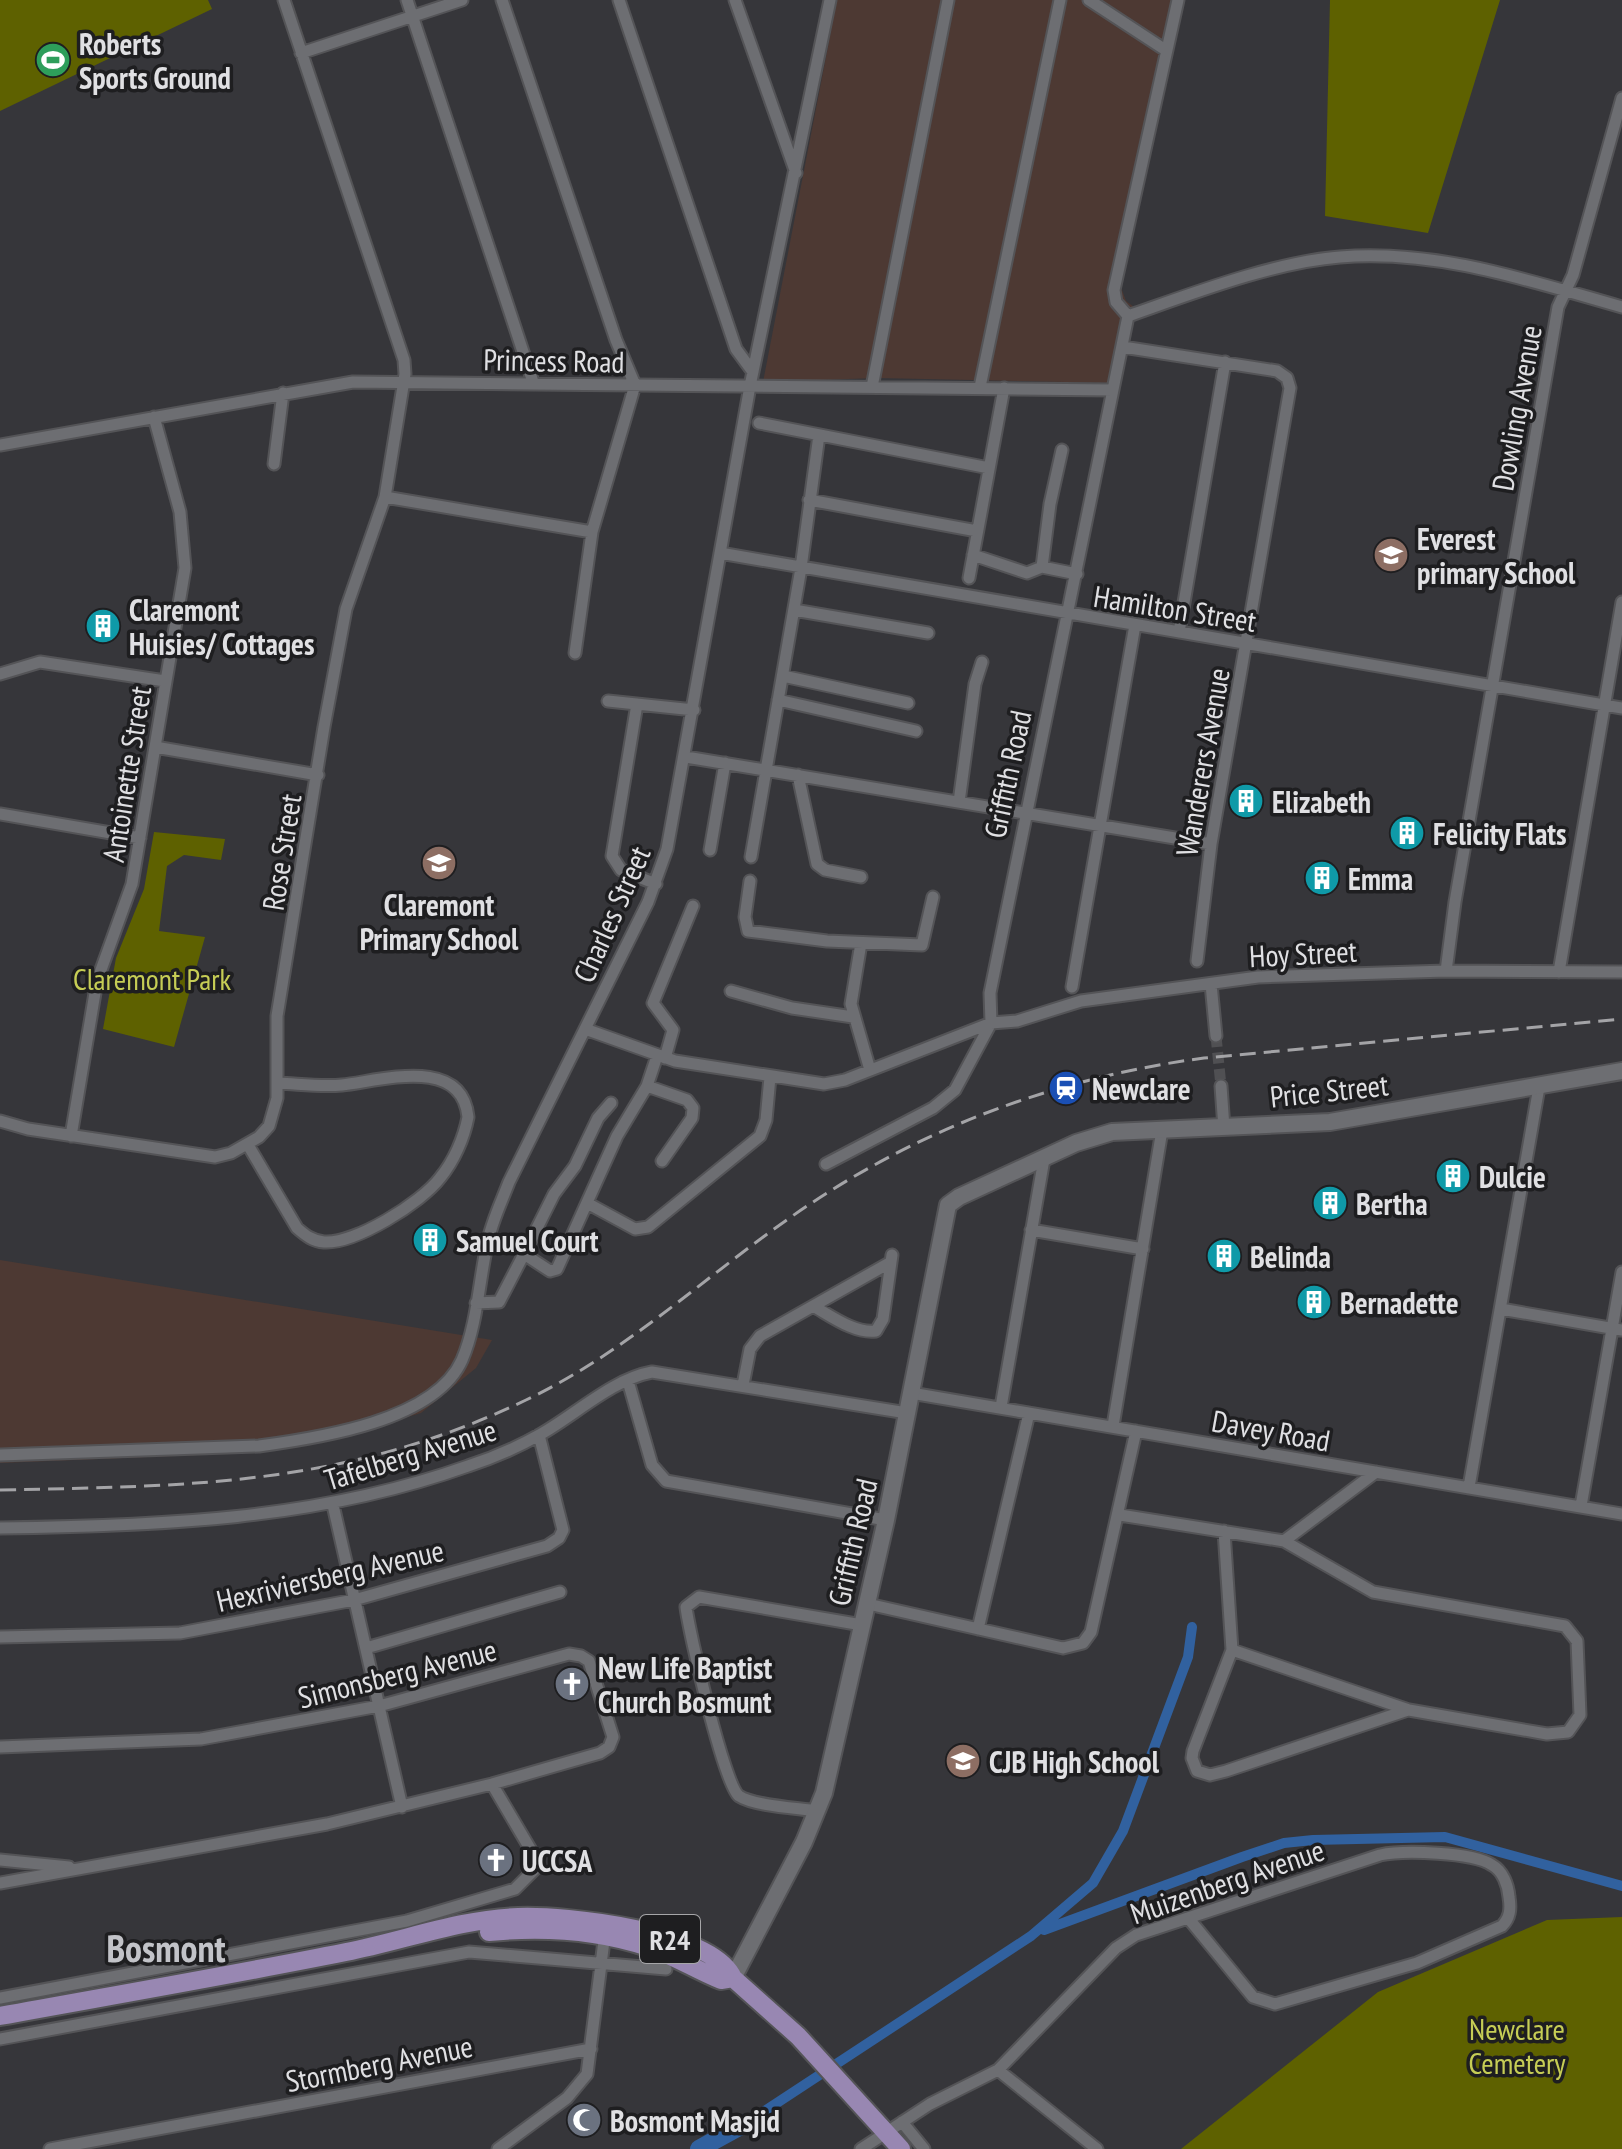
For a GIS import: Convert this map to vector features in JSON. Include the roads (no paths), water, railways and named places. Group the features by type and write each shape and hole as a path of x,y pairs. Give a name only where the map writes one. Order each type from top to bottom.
{"main road":[{"name":"R24","path":"0,2016 413,1939 436,1929 518,1923 606,1929 721,1980 733,1978 774,2011 901,2149"}],"street":[{"name":"Rose Street","path":"248,1145 269,1126 279,1083 277,1016 346,609 385,497 404,360 284,0"},
{"path":"407,0 533,382"},
{"path":"301,53 462,0"},
{"path":"502,0 616,340 635,385 592,532 575,653"},
{"path":"619,0 736,349 753,372"},
{"path":"735,0 796,173"},
{"name":"Charles Street","path":"0,1455 259,1446 338,1432 383,1419 434,1391 456,1370 467,1346 497,1212 656,884 667,849 686,757 750,386 830,0"},
{"path":"872,387 948,0"},
{"path":"980,387 1060,0"},
{"path":"1089,0 1164,49"},
{"path":"1178,0 1164,49 1114,290 1116,302 1128,316 1289,265 1338,257 1423,258 1452,262 1622,307"},
{"name":"Dowling Avenue","path":"1446,971 1558,307 1618,127 1622,98"},
{"name":"Griffith Road","path":"826,1164 946,1099 963,1081 991,1023 990,993 1128,316"},
{"path":"1123,347 1225,362 1179,632"},
{"name":"Wanderers Avenue","path":"1197,961 1211,844 1289,382 1277,371 1225,362"},
{"name":"Princess Road","path":"0,445 341,383 533,382 1113,390"},
{"path":"969,578 1004,388"},
{"path":"274,464 280,436 283,393"},
{"name":"Antoinette Street","path":"71,1136 97,981 127,901 140,838 186,554 180,512 154,417"},
{"path":"759,423 989,468"},
{"path":"751,857 801,568 819,435"},
{"path":"1042,567 1050,504 1062,450"},
{"path":"385,497 592,532"},
{"path":"809,500 977,531"},
{"name":"Hamilton Street","path":"720,553 1622,708"},
{"path":"973,555 1027,573 1042,567 1077,574"},
{"path":"1559,972 1622,602"},
{"path":"794,610 928,633"},
{"path":"1072,987 1135,625"},
{"path":"0,674 26,663 40,662 165,681"},
{"path":"959,802 975,684 982,662"},
{"path":"783,676 908,703"},
{"path":"778,700 916,731"},
{"path":"608,701 694,710"},
{"path":"637,704 612,856 621,870 656,884"},
{"path":"155,747 318,775"},
{"path":"686,757 1211,844"},
{"path":"710,850 725,763"},
{"path":"798,775 817,864 825,870 861,877"},
{"path":"0,814 140,838"},
{"path":"750,881 745,917 748,931 861,943 922,945 933,897"},
{"path":"524,1254 555,1271 617,1136 647,1086 673,1030 653,1003 693,906"},
{"path":"861,943 851,1004 870,1070"},
{"name":"Hoy Street","path":"585,1029 661,1057 824,1084 870,1070 991,1023 1017,1021 1081,1001 1270,976 1446,971 1622,972"},
{"path":"1211,984 1216,1036"},
{"path":"731,991 801,1010 853,1017"},
{"name":"Price Street","path":"1044,1159 1099,1135 1330,1122 1622,1071"},
{"path":"1,1126 200,1157 231,1153 248,1145 297,1228 308,1238 334,1242 375,1225 429,1191 451,1162 466,1130 468,1109 460,1094 429,1076 413,1075 338,1086 279,1083"},
{"path":"587,1203 635,1229 648,1227 760,1136 766,1120 770,1077"},
{"path":"647,1086 687,1100 693,1108 692,1118 662,1161"},
{"path":"1221,1086 1224,1128"},
{"path":"1469,1487 1539,1087"},
{"path":"476,1303 499,1302 554,1194 575,1166 598,1118 611,1103"},
{"path":"1113,1426 1162,1130"},
{"path":"1001,1407 1044,1159"},
{"name":"Griffith Road","path":"733,1978 817,1811 886,1520 945,1211 959,1197 1044,1159"},
{"path":"1031,1230 1143,1249"},
{"path":"743,1385 748,1354 754,1342 813,1306 892,1259 883,1319 876,1331 868,1332 845,1324 813,1306"},
{"path":"1581,1506 1617,1329 1622,1272"},
{"path":"1501,1309 1617,1329"},
{"name":"Tafelberg Avenue","path":"0,1528 167,1524 333,1505 467,1467 539,1435 644,1373 661,1372 907,1413"},
{"path":"628,1381 652,1465 666,1481 886,1520"},
{"name":"Davey Road","path":"911,1393 1622,1514"},
{"path":"978,1629 1029,1413"},
{"path":"868,1604 1063,1648 1083,1643 1091,1632 1120,1515 1136,1431"},
{"name":"Hexriviersberg Avenue","path":"0,1637 180,1633 354,1600 555,1542 562,1534 561,1521 539,1435"},
{"path":"1284,1541 1376,1472"},
{"path":"333,1505 402,1807"},
{"path":"1120,1515 1284,1541 1373,1592 1559,1625 1574,1634 1580,1715 1568,1732 1547,1734 1409,1710 1232,1650"},
{"path":"1224,1531 1232,1650 1193,1751 1193,1765 1203,1775 1226,1771 1409,1710"},
{"path":"366,1648 560,1592"},
{"path":"817,1811 747,1799 733,1791 721,1755 686,1607 699,1597 862,1625"},
{"name":"Simonsberg Avenue","path":"0,1747 181,1742 379,1706 561,1656 585,1657 595,1673 612,1730 609,1747 600,1753 492,1784"},
{"path":"0,1883 402,1807 492,1784 535,1857 535,1869 515,1889 407,1921 0,1998"},
{"name":"Muizenberg Avenue","path":"861,2149 884,2131 998,2070 1122,1943 1189,1919 1380,1855 1398,1852 1466,1857 1495,1866 1507,1887 1510,1907 1506,1922 1495,1931 1440,1955 1275,2004 1253,1997 1189,1919"},
{"path":"0,1860 81,1868"},
{"path":"515,1889 518,1923"},
{"path":"498,2149 574,2092 587,2074 606,1929"},
{"path":"0,2039 469,1952 666,1969"},
{"name":"Stormberg Avenue","path":"50,2149 591,2049"},
{"path":"998,2070 1097,2149"},
{"path":"902,2122 924,2149"}],"waterway":[{"path":"748,2122 1031,1936 1093,1883 1123,1831 1188,1657 1192,1627"},
{"path":"1044,1930 1242,1857 1284,1843 1313,1840 1445,1837 1622,1886"},
{"path":"699,2149 748,2122"}],"tunnel":[{"path":"1216,1036 1221,1086"}],"railway":[{"path":"0,1490 139,1486 268,1476 395,1450 460,1428 526,1400 597,1360 838,1186 937,1134 1040,1094 1148,1067 1204,1058 1622,1019"}],"place":[{"name":"Roberts Sports Ground","path":"53,60"},
{"name":"Everest primary School","path":"1391,555"},
{"name":"Claremont Huisies/ Cottages","path":"103,626"},
{"name":"Elizabeth","path":"1246,801"},
{"name":"Felicity Flats","path":"1407,833"},
{"name":"Claremont Primary School","path":"439,863"},
{"name":"Emma","path":"1322,878"},
{"name":"Newclare","path":"1066,1088"},
{"name":"Dulcie","path":"1453,1176"},
{"name":"Bertha","path":"1330,1203"},
{"name":"Samuel Court","path":"430,1240"},
{"name":"Belinda","path":"1224,1256"},
{"name":"Bernadette","path":"1314,1302"},
{"name":"New Life Baptist Church Bosmunt","path":"572,1684"},
{"name":"CJB High School","path":"963,1761"},
{"name":"UCCSA","path":"496,1860"},
{"name":"Bosmont Masjid","path":"584,2120"}],"district":[{"name":"Bosmont","path":"166,1947"}],"park label":[{"name":"Claremont Park","path":"152,978"},
{"name":"Newclare Cemetery","path":"1517,2045"}]}
